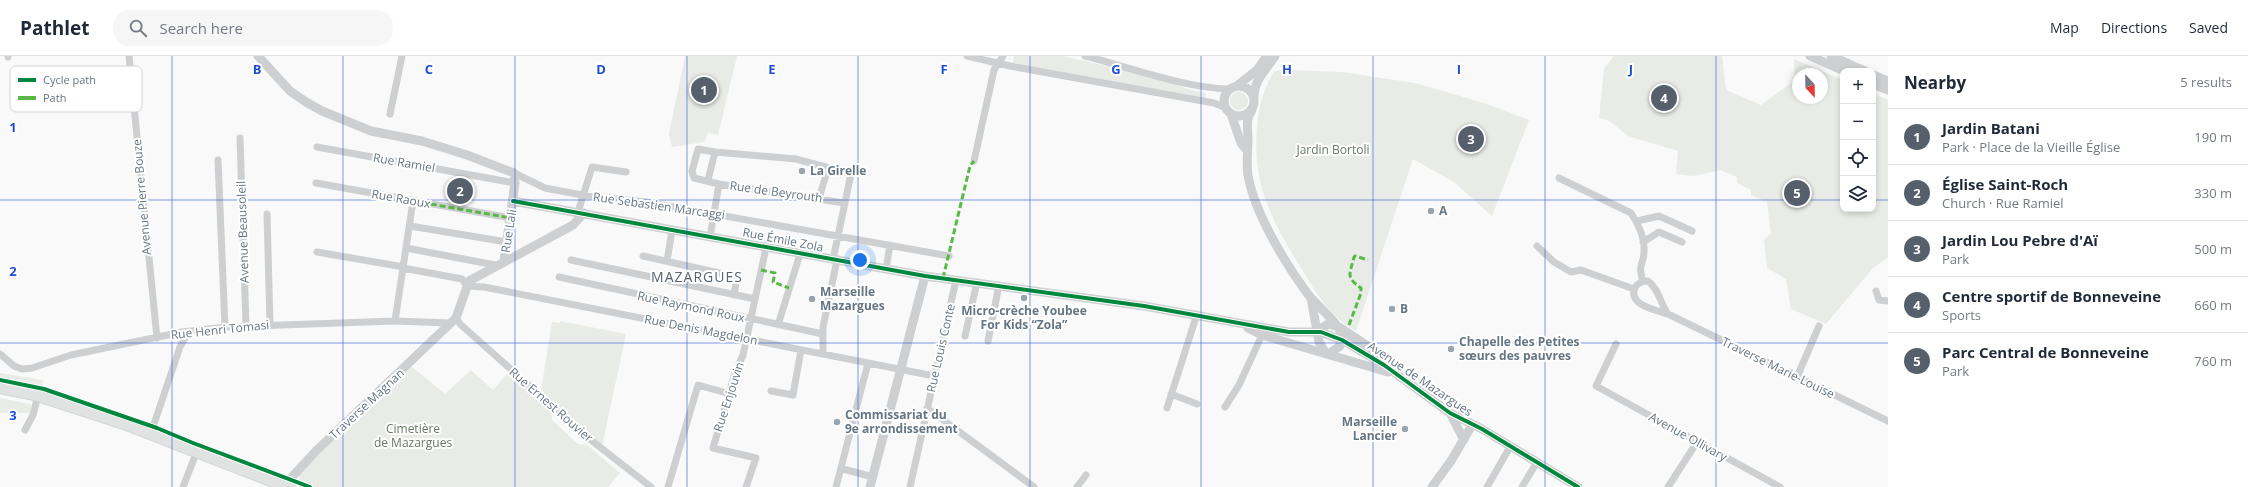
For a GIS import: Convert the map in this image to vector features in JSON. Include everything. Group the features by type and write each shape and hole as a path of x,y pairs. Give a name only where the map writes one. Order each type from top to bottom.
{"main road":[{"path":"0,387 38,395 151,433 287,486"}],"street":[{"name":"Avenue Pierre Bouze","path":"129,56 130,66"},
{"path":"258,56 290,90 306,102 322,110 371,131 422,141 467,155 514,173 516,183"},
{"path":"390,114 402,56"},
{"path":"967,56 1214,103 1224,107 1231,114 1241,143 1246,150"},
{"path":"974,161 994,70 1003,56"},
{"path":"1085,56 1169,79 1229,89 1238,85 1257,70 1267,56"},
{"path":"1275,56 1257,82 1254,89 1252,110 1246,118 1248,141 1246,150 1248,176 1260,213 1294,274 1311,298 1315,310 1317,331 1328,352 1340,346 1342,340 1339,327 1322,306 1311,298"},
{"path":"1810,56 1840,69"},
{"path":"1831,56 1858,68"},
{"path":"1876,75 1888,81"},
{"path":"1238,85 1249,88 1254,99"},
{"path":"1876,85 1888,90"},
{"path":"1224,107 1224,97 1229,89"},
{"path":"1231,114 1244,115 1252,110"},
{"name":"Avenue Pierre Bouze","path":"135,112 157,338"},
{"name":"Avenue Beausoleil","path":"240,138 246,326"},
{"name":"Rue Ramiel","path":"317,147 516,183"},
{"name":"Rue de Beyrouth","path":"714,152 698,149 692,170 694,178 708,180 719,184 844,203"},
{"path":"708,180 714,152 796,159 850,174 834,255 837,260 823,334 822,354"},
{"path":"218,160 225,327"},
{"path":"453,320 470,280 573,224 581,213 582,195 592,167 626,172"},
{"path":"819,198 828,169"},
{"name":"Rue Sebastien Marcaggi","path":"514,173 545,188 582,195 646,202 949,256"},
{"path":"1559,178 1631,213 1637,221 1643,242 1644,251 1639,268 1643,281"},
{"name":"Rue Raoux","path":"316,183 511,218"},
{"name":"Rue Lali","path":"504,261 516,183"},
{"path":"710,236 719,184"},
{"path":"395,321 413,201"},
{"name":"Rue Émile Zola","path":"513,201 925,276 1049,291"},
{"path":"267,214 270,324"},
{"path":"1637,221 1659,216 1692,231"},
{"path":"410,226 507,242"},
{"path":"667,261 672,230"},
{"path":"1643,242 1659,232 1682,242"},
{"path":"886,269 890,245"},
{"path":"1537,246 1554,262 1571,272 1581,270 1634,289 1643,281 1648,281 1654,285 1662,306 1668,314"},
{"path":"406,248 495,266"},
{"name":"Rue Enjouvin","path":"746,487 756,458 713,448 747,338 766,248"},
{"path":"317,252 462,280 467,286"},
{"path":"778,325 800,254"},
{"path":"643,256 737,277 734,295"},
{"path":"571,260 755,300"},
{"path":"480,274 480,281 484,287"},
{"path":"870,487 925,276"},
{"name":"Rue Raymond Roux","path":"559,277 751,320 823,334"},
{"name":"Rue Louis Conte","path":"910,487 956,280"},
{"path":"965,336 977,282"},
{"path":"988,341 999,285"},
{"name":"Rue Denis Magdelon","path":"467,286 484,287 934,376"},
{"name":"Traverse Marie-Louise","path":"1634,289 1637,301 1642,306 1668,314 1888,421"},
{"name":"Avenue de Mazargues","path":"1049,291 1197,314 1290,332 1317,331 1342,340 1384,365 1450,414 1537,462 1572,485"},
{"path":"1876,292 1879,300 1888,301"},
{"path":"1167,408 1197,314"},
{"name":"Rue Henri Tomasi","path":"0,354 14,366 22,369 32,368 71,355 188,332 225,327 270,324 453,320"},
{"name":"Traverse Magnan","path":"287,486 290,479 310,458 423,351 453,320"},
{"name":"Rue Ernest Rouvier","path":"453,320 460,324 587,437 651,487"},
{"name":"Avenue de Mazargues","path":"1240,323 1262,335 1328,352 1393,373"},
{"name":"Avenue de Mazargues","path":"1317,331 1328,324 1339,327 1374,350 1384,365"},
{"path":"1796,377 1819,326"},
{"path":"151,433 180,347 188,332"},
{"path":"1225,407 1239,385 1262,335"},
{"name":"Avenue Ollivary","path":"1616,344 1596,386 1780,487"},
{"path":"771,391 793,396 801,350"},
{"path":"836,487 843,469 868,363"},
{"path":"668,487 698,385 730,394"},
{"path":"1171,394 1197,404"},
{"path":"25,430 33,415 38,395"},
{"path":"928,408 1034,487"},
{"name":"Avenue de Mazargues","path":"1450,414 1464,440"},
{"path":"1432,487 1464,440 1472,425"},
{"path":"1668,487 1697,442"},
{"path":"1487,487 1510,447"},
{"path":"183,487 196,451"},
{"path":"1522,487 1537,462"},
{"path":"843,469 873,477"},
{"path":"1077,487 1086,475"}],"green space":[{"path":"685,56 737,56 718,135 708,133 704,142 672,147 669,134"},
{"path":"1014,56 1063,56 1154,77 1191,90 1206,93 1205,98 1013,63"},
{"path":"1614,56 1722,56 1726,90 1761,105 1792,82 1792,104 1828,104 1828,74 1840,79 1840,212 1876,212 1876,94 1888,100 1888,257 1872,269 1826,324 1791,309 1786,279 1767,268 1764,240 1771,233 1767,202 1751,195 1751,190 1737,183 1737,177 1720,170 1694,176 1676,174 1678,151 1628,136 1608,120 1599,118 1604,69"},
{"path":"1794,59 1815,68 1794,68"},
{"name":"Jardin Bortoli","path":"1289,70 1342,72 1415,83 1484,103 1529,120 1492,216 1454,182 1413,159 1356,331 1340,320 1326,306 1314,289 1283,238 1267,205 1262,188 1256,150 1260,106 1267,84 1274,71"},
{"path":"1239,92 1245,95 1248,101 1245,107 1239,110 1233,107 1230,101 1233,95"},
{"path":"560,321 626,334 602,446 541,391 552,322 560,323"},
{"name":"Cimetière de Mazargues","path":"411,366 445,394 471,370 493,390 509,372 552,413 552,420 578,444 587,445 620,473 608,487 314,487 300,481 299,474"},
{"path":"0,373 43,380 42,386 0,377"},
{"path":"0,398 31,404 31,413 0,413"}],"marked path":[{"path":"943,278 970,166 974,161"},
{"path":"413,201 511,218"},
{"path":"1349,325 1361,293 1361,288 1353,281 1350,275 1354,257 1368,260"},
{"path":"761,270 775,273 773,282 789,288"}],"cycle path":[{"path":"513,201 925,276 1144,306 1289,332 1321,332 1342,340 1384,365 1450,413 1482,429 1578,487"},
{"path":"0,380 44,389 157,428 310,487"}],"place":[{"name":"Jardin Batani","path":"704,90"},
{"name":"Centre sportif de Bonneveine","path":"1664,98"},
{"name":"Jardin Lou Pebre d'Aï","path":"1471,139"},
{"name":"La Girelle","path":"802,171"},
{"name":"Église Saint-Roch","path":"460,191"},
{"name":"Parc Central de Bonneveine","path":"1797,193"},
{"name":"A","path":"1431,211"},
{"name":"Micro-crèche Youbee For Kids “Zola”","path":"1024,298"},
{"name":"Marseille Mazargues","path":"812,299"},
{"name":"B","path":"1392,309"},
{"name":"Chapelle des Petites sœurs des pauvres","path":"1451,349"},
{"name":"Commissariat du 9e arrondissement","path":"837,422"},
{"name":"Marseille Lancier","path":"1405,429"}],"district":[{"name":"MAZARGUES","path":"697,277"}]}
